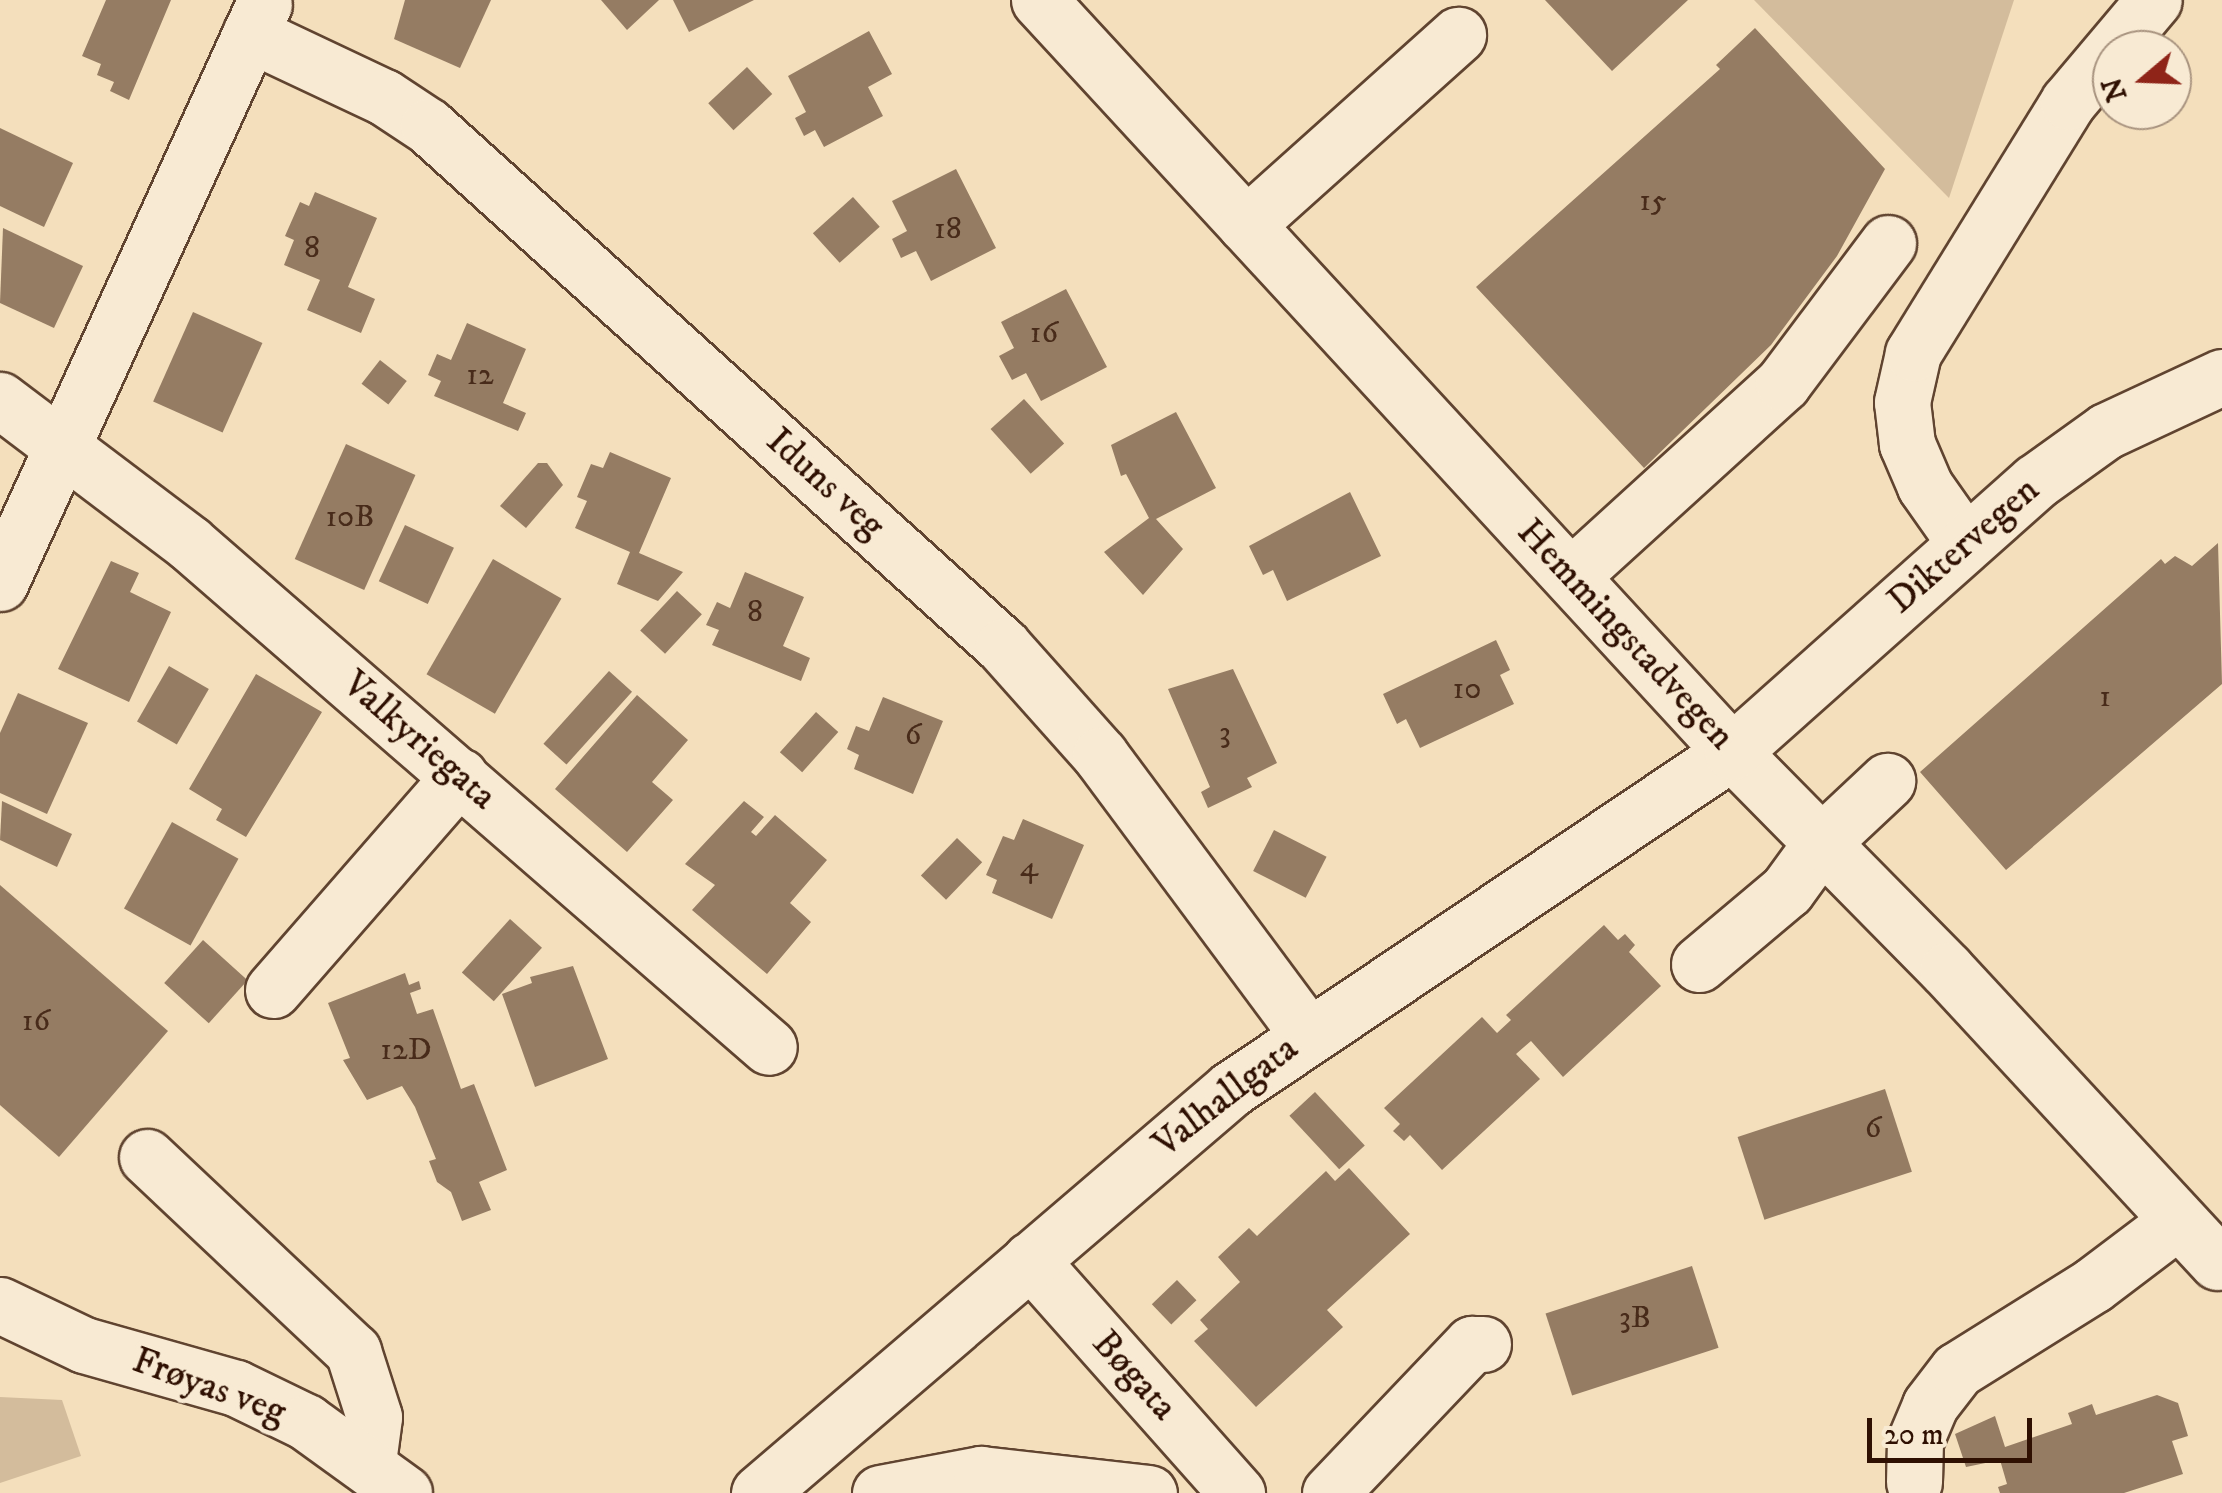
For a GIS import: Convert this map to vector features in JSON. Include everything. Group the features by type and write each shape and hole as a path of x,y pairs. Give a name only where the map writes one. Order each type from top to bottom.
{"street":[{"name":"Hemmingstadvegen","path":"1039,0 1732,752 1948,970 2175,1223 2217,1262"},
{"path":"1965,543 1926,486 1907,444 1902,402 1913,352 2068,102 2154,0"},
{"path":"0,583 258,17"},
{"name":"Iduns veg","path":"258,17 428,126 1003,646 1066,712 1307,1034"},
{"path":"1246,225 1458,35"},
{"path":"1571,576 1784,383 1888,243"},
{"name":"Diktervegen","path":"1732,752 1965,543 2106,430 2222,377"},
{"name":"Valkyriegata","path":"0,400 64,442 460,776 769,1048"},
{"name":"Valhallgata","path":"776,1488 1146,1158 1307,1034 1732,752"},
{"path":"273,990 460,776"},
{"path":"1699,964 1787,890 1821,843 1887,781"},
{"path":"147,1157 354,1351 374,1417 386,1477"},
{"path":"1914,1482 1914,1442 1930,1405 1958,1370 1998,1339 2093,1285 2175,1223"},
{"name":"Bøgata","path":"1030,1260 1237,1493"},
{"name":"Frøyas veg","path":"0,1305 84,1344 236,1388 386,1477"},
{"path":"1330,1493 1472,1344 1484,1344"},
{"path":"880,1493 994,1474 1150,1493"}],"shaded area":[{"path":"1754,0 2014,0 1949,198"},
{"path":"0,1397 62,1400 81,1456 0,1483"}],"building":[{"path":"106,0 171,0 129,100 110,91 114,82 97,75 101,64 82,56"},
{"path":"405,0 491,0 460,68 394,39"},
{"path":"601,0 659,0 627,30"},
{"path":"673,0 754,0 689,32"},
{"path":"1545,0 1688,0 1612,71"},
{"path":"1755,28 1885,169 1837,256 1771,345 1644,468 1476,287 1720,69 1716,65"},
{"path":"869,31 892,74 868,87 883,116 824,147 815,130 804,136 795,118 806,112 788,76"},
{"path":"747,67 772,94 733,130 708,103"},
{"path":"0,128 73,163 44,227 0,206"},
{"path":"956,169 996,248 931,281 916,251 901,258 892,239 907,231 892,201"},
{"path":"315,192 377,218 348,287 375,299 361,333 307,310 320,280 284,265 294,240 285,236 300,202 309,206"},
{"path":"853,197 880,227 840,263 813,233"},
{"path":"3,228 83,266 54,328 0,303"},
{"path":"1066,289 1107,367 1041,401 1026,373 1012,380 999,356 1014,348 1001,322"},
{"path":"193,312 262,343 223,432 153,402"},
{"path":"467,323 526,349 503,403 526,413 518,431 434,396 441,381 428,375 437,354 451,360"},
{"path":"380,360 407,381 388,405 362,384"},
{"path":"1024,399 1064,444 1031,474 991,429"},
{"path":"1176,412 1216,488 1156,519 1183,549 1143,595 1104,552 1149,518 1126,474 1121,476 1111,445"},
{"path":"346,444 415,475 364,590 295,559"},
{"path":"610,452 671,478 639,553 683,572 658,601 617,584 630,552 575,528 587,501 577,497 591,464 603,468"},
{"path":"538,463 547,463 563,485 526,528 500,506"},
{"path":"1350,492 1381,556 1287,601 1273,570 1263,575 1249,546"},
{"path":"405,525 454,548 428,604 379,581"},
{"path":"2218,543 2222,684 2006,870 1920,772 2161,559 2165,564 2175,556 2192,566"},
{"path":"493,559 561,598 495,714 426,674"},
{"path":"111,561 139,573 130,592 171,612 129,702 58,669"},
{"path":"745,572 804,597 783,646 810,658 801,681 712,645 719,630 706,625 717,602 730,608"},
{"path":"677,591 702,614 665,654 640,630"},
{"path":"1496,640 1510,670 1500,675 1514,704 1420,748 1406,719 1397,724 1383,694"},
{"path":"169,666 209,689 177,744 137,721"},
{"path":"1233,669 1277,763 1247,778 1252,787 1208,808 1201,792 1210,787 1168,689"},
{"path":"609,671 632,692 566,765 543,744"},
{"path":"256,674 322,712 246,837 216,820 222,809 189,789"},
{"path":"18,693 88,723 47,814 0,793 0,733"},
{"path":"637,695 688,740 652,782 673,800 627,852 555,789"},
{"path":"883,697 943,721 913,794 854,769 859,755 847,749 856,726 869,731"},
{"path":"816,712 838,732 802,772 780,752"},
{"path":"2,801 72,834 57,867 0,840"},
{"path":"744,801 764,817 751,832 756,836 775,815 827,860 790,903 811,922 767,974 692,910 715,885 685,864"},
{"path":"1023,819 1084,845 1052,919 992,893 997,880 986,875 1003,836 1014,840"},
{"path":"172,822 238,859 190,945 124,909"},
{"path":"1274,830 1327,857 1306,898 1253,871"},
{"path":"957,838 982,862 946,900 921,875"},
{"path":"0,885 168,1031 59,1157 0,1105"},
{"path":"510,919 542,948 494,1001 462,973"},
{"path":"1604,925 1618,940 1625,934 1635,945 1629,952 1661,986 1563,1077 1531,1041 1516,1054 1540,1079 1442,1170 1410,1135 1404,1141 1393,1131 1400,1124 1384,1108 1482,1017 1497,1033 1511,1020 1506,1015"},
{"path":"203,940 248,980 209,1023 164,983"},
{"path":"573,966 608,1059 535,1087 502,994 532,983 530,977"},
{"path":"405,973 409,985 419,981 421,989 410,993 417,1014 433,1009 461,1089 474,1084 507,1170 479,1182 491,1210 462,1221 451,1192 437,1182 429,1161 436,1159 415,1107 402,1086 367,1100 343,1060 350,1058 328,1003"},
{"path":"1885,1089 1912,1172 1764,1220 1738,1137"},
{"path":"1315,1092 1365,1145 1339,1169 1289,1116"},
{"path":"1349,1168 1410,1234 1327,1310 1343,1327 1256,1407 1194,1341 1208,1329 1200,1320 1240,1282 1218,1257 1249,1228 1257,1236 1326,1171 1335,1181"},
{"path":"1692,1266 1719,1348 1572,1395 1546,1314"},
{"path":"1177,1280 1196,1300 1171,1324 1152,1304"},
{"path":"2157,1395 2178,1403 2188,1436 2172,1441 2183,1474 2124,1493 2000,1493 1998,1487 2007,1484 2000,1460 1966,1467 1955,1434 1995,1416 2005,1447 2072,1424 2068,1413 2092,1404 2096,1415"}]}
